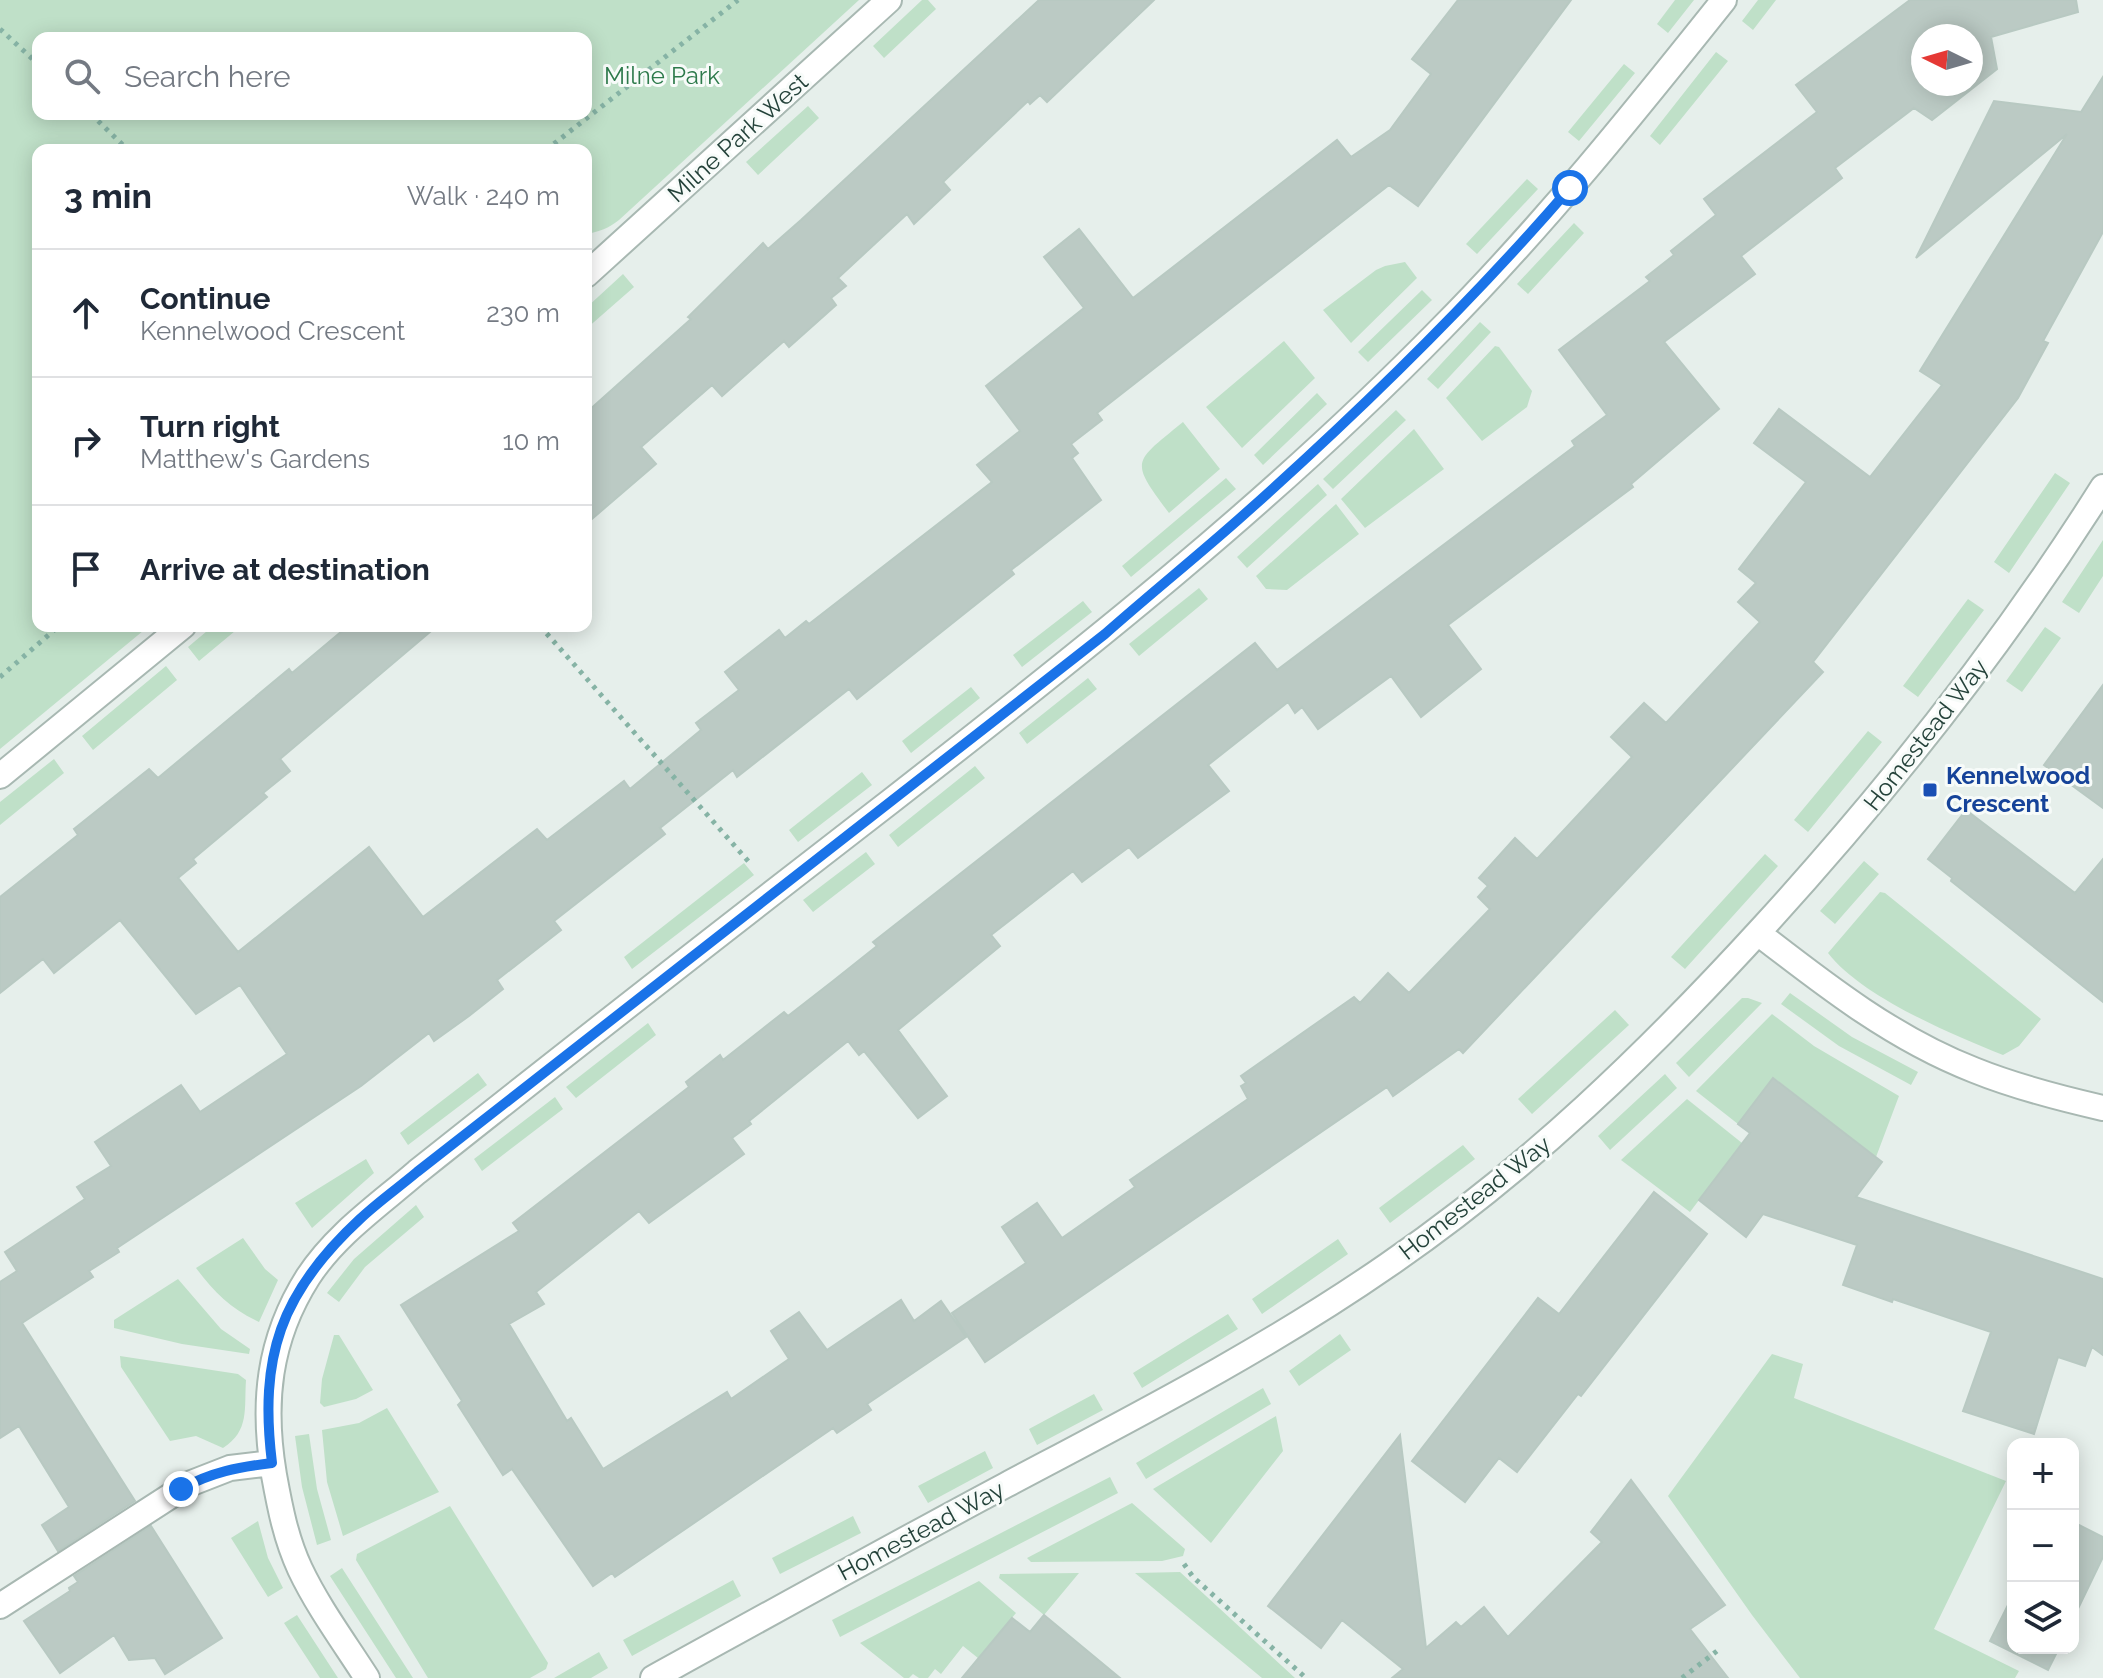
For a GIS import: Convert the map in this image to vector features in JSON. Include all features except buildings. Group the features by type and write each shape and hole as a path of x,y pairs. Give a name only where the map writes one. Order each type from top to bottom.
{"street":[{"name":"Milne Park West","path":"592,270 889,0"},
{"path":"367,1678 299,1567 279,1506 272,1463 267,1400 277,1341 308,1277 332,1247 360,1218 417,1172 1105,634 1243,516 1441,330 1553,208 1724,0"},
{"name":"Homestead Way","path":"653,1678 1188,1388 1395,1261 1500,1182 1596,1099 1698,998 1857,824 1970,680 2073,536 2103,487"},
{"path":"0,776 176,632"},
{"path":"1758,933 1845,998 1909,1039 1972,1070 2013,1085 2103,1108"},
{"path":"0,1606 197,1480 230,1468 272,1463"}],"path":[{"path":"592,114 738,0"},
{"path":"0,29 32,58"},
{"path":"97,120 122,144"},
{"path":"554,144 584,120"},
{"path":"0,677 52,632"},
{"path":"545,632 775,891"},
{"path":"1184,1564 1193,1577 1306,1678"},
{"path":"1682,1678 1717,1651"}],"green space":[{"name":"Milne Park","path":"0,0 859,0 619,220 592,233 592,144 32,144 32,632 142,632 0,749"},
{"path":"922,0 928,0 936,9 884,58 873,46"},
{"path":"1675,0 1694,0 1668,33 1657,24"},
{"path":"1758,0 1776,0 1753,30 1742,21"},
{"path":"1716,52 1728,61 1660,145 1650,136"},
{"path":"1624,64 1635,73 1579,141 1568,132"},
{"path":"808,106 819,118 758,175 746,162"},
{"path":"1527,179 1538,189 1477,254 1466,244"},
{"path":"1574,223 1584,233 1528,294 1517,284"},
{"path":"1405,262 1417,278 1351,343 1323,310 1376,270"},
{"path":"623,274 634,287 592,324 592,302"},
{"path":"1422,290 1432,300 1368,362 1358,352"},
{"path":"1480,322 1491,332 1438,389 1427,379"},
{"path":"1284,341 1315,378 1242,448 1206,407"},
{"path":"1495,346 1499,347 1532,391 1527,407 1482,441 1446,398"},
{"path":"1317,393 1327,404 1263,465 1254,455"},
{"path":"1396,410 1406,420 1333,489 1323,479"},
{"path":"1183,422 1220,469 1169,513 1147,482 1142,463 1154,446"},
{"path":"1414,429 1444,469 1365,528 1341,499"},
{"path":"2055,473 2070,483 2009,573 1994,562"},
{"path":"1226,478 1236,489 1131,577 1122,566"},
{"path":"1318,484 1327,495 1247,568 1237,557"},
{"path":"1336,504 1359,534 1287,590 1266,589 1256,576"},
{"path":"2103,540 2103,576 2079,613 2062,602"},
{"path":"1199,588 1208,599 1139,656 1129,644"},
{"path":"1968,599 1984,610 1918,697 1903,686"},
{"path":"1083,601 1092,612 1022,667 1013,655"},
{"path":"2045,627 2061,638 2022,692 2006,681"},
{"path":"206,632 234,632 199,661 188,647"},
{"path":"166,666 177,680 93,750 82,736"},
{"path":"1088,678 1097,689 1027,744 1019,733"},
{"path":"971,687 980,698 911,753 902,741"},
{"path":"1868,731 1882,742 1808,832 1794,820"},
{"path":"54,759 64,773 0,825 0,802"},
{"path":"975,766 985,778 898,847 889,835"},
{"path":"862,772 872,785 798,842 789,830"},
{"path":"866,852 875,864 813,912 803,900"},
{"path":"1765,854 1778,866 1685,969 1671,957"},
{"path":"1864,861 1879,874 1835,924 1820,911"},
{"path":"744,863 754,875 632,969 624,957"},
{"path":"1880,892 2041,1019 2019,1046 2003,1055 1909,1013 1862,985 1828,953"},
{"path":"1790,993 1852,1037 1918,1072 1911,1085 1839,1046 1781,1004"},
{"path":"1742,998 1762,1003 1689,1077 1676,1063"},
{"path":"1615,1010 1629,1025 1532,1114 1518,1099"},
{"path":"1772,1014 1814,1046 1899,1096 1876,1157 1774,1078 1738,1124 1696,1091"},
{"path":"648,1023 656,1035 576,1098 566,1087"},
{"path":"478,1073 487,1085 408,1145 400,1133"},
{"path":"1665,1074 1677,1088 1610,1150 1598,1136"},
{"path":"555,1097 563,1109 482,1171 474,1159"},
{"path":"1687,1099 1742,1143 1690,1212 1621,1160"},
{"path":"1463,1145 1475,1159 1390,1223 1379,1208"},
{"path":"366,1159 374,1173 312,1228 295,1203"},
{"path":"416,1205 424,1217 365,1267 339,1302 327,1293 354,1259"},
{"path":"243,1238 265,1269 278,1280 259,1322 224,1299 196,1268"},
{"path":"1338,1239 1348,1254 1262,1314 1252,1299"},
{"path":"178,1279 221,1329 250,1349 249,1354 182,1344 114,1328 114,1320"},
{"path":"1228,1314 1238,1329 1142,1388 1133,1373"},
{"path":"1340,1334 1351,1350 1299,1386 1289,1371"},
{"path":"334,1335 339,1335 373,1390 356,1399 324,1407 320,1403 322,1379"},
{"path":"1772,1354 1803,1364 1794,1398 2006,1481 1934,1629 2019,1671 2015,1678 1800,1678 1752,1615 1668,1496"},
{"path":"120,1356 238,1374 246,1380 244,1418 238,1434 223,1448 196,1436 170,1441 121,1367"},
{"path":"1263,1388 1271,1404 1146,1479 1136,1463"},
{"path":"1094,1394 1103,1410 1037,1445 1029,1429"},
{"path":"387,1408 439,1492 343,1536 327,1482 322,1430 359,1423"},
{"path":"1276,1416 1283,1451 1211,1543 1153,1489"},
{"path":"309,1434 317,1489 331,1540 317,1545 302,1487 295,1436"},
{"path":"985,1451 993,1468 928,1503 918,1486"},
{"path":"1110,1477 1118,1493 840,1637 832,1620"},
{"path":"1132,1503 1185,1549 1183,1556 1162,1561 1031,1562 1027,1558"},
{"path":"450,1506 548,1663 546,1669 530,1678 428,1678 356,1560 357,1554"},
{"path":"853,1516 861,1533 780,1574 772,1558"},
{"path":"258,1521 268,1558 283,1588 268,1597 231,1538"},
{"path":"342,1568 413,1678 396,1678 330,1576"},
{"path":"1180,1572 1295,1678 1262,1678 1135,1573"},
{"path":"1079,1573 1044,1615 999,1578 1000,1574"},
{"path":"733,1580 741,1596 632,1656 623,1640"},
{"path":"979,1581 1016,1613 978,1658 963,1646 941,1674 935,1669 928,1678 913,1674 904,1678 860,1643"},
{"path":"297,1615 338,1678 320,1678 284,1623"},
{"path":"599,1652 608,1668 591,1678 554,1678"}],"place":[{"name":"Kennelwood Crescent","path":"1930,790"}],"route":[{"path":"181,1489 230,1468 272,1463 267,1400 278,1337 308,1277 360,1218 1105,634 1173,577 1243,516 1441,330 1570,188"}]}
